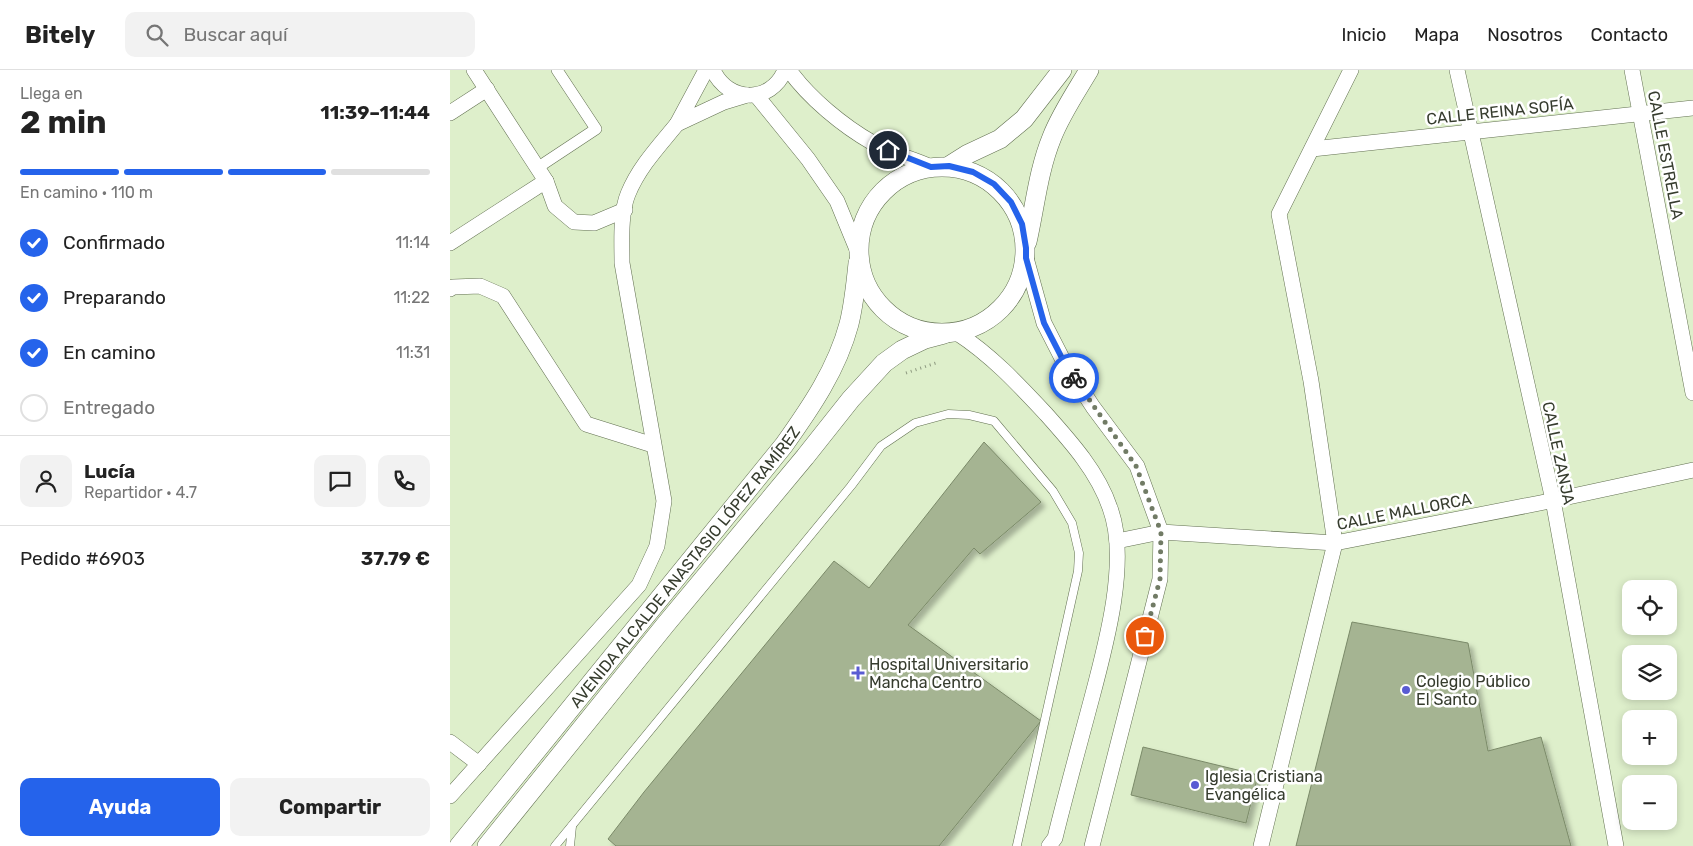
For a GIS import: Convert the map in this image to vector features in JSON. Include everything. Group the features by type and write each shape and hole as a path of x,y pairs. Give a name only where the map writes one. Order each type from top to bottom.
{"street":[{"path":"474,70 541,174 555,206 574,222 594,223 625,210"},
{"path":"450,243 541,174 596,129 557,70"},
{"path":"450,796 639,585 657,546 664,501 622,263 621,230 627,196 644,164 677,124 706,70"},
{"path":"713,70 719,81 727,88 736,93 751,95 808,159 837,201 858,257 868,291 888,314 914,330 950,333 982,324 1004,307 1019,284 1037,185 1052,137 1089,70"},
{"path":"677,124 724,102 766,91 775,85 784,70"},
{"path":"788,70 797,82 842,123 874,144 940,167 973,172 994,184 1011,202 1022,224 1026,253 1044,323 1065,364 1093,407 1136,466 1161,532 1160,579 1092,846"},
{"path":"858,257 862,222 878,195 902,176 940,167 1000,138 1024,118 1062,70"},
{"path":"1261,846 1335,543 1312,381 1279,214 1351,70"},
{"name":"CALLE ZANJA","path":"1457,70 1553,500 1616,846"},
{"name":"CALLE ESTRELLA","path":"1632,70 1693,393"},
{"path":"450,112 487,89"},
{"name":"CALLE REINA SOFÍA","path":"1312,148 1693,108"},
{"name":"AVENIDA ALCALDE ANASTASIO LÓPEZ RAMÍREZ","path":"459,846 784,445 810,408 834,366 845,338 850,322 858,257"},
{"path":"450,289 453,287 480,286 503,296 586,424 653,445"},
{"path":"950,333 979,347 1013,378 1061,431 1094,473 1110,508 1117,541 1116,578 1105,647 1055,838 1049,846"},
{"name":"AVENIDA ALCALDE ANASTASIO LÓPEZ RAMÍREZ","path":"487,846 851,399 884,363 902,350 925,339 950,333"},
{"name":"CALLE MALLORCA","path":"1117,541 1161,532 1335,543 1693,470"},
{"path":"450,742 479,764"}],"lane":[{"path":"555,846 851,486 881,446 915,423 948,414 969,415 994,422 1053,491 1072,523 1079,553 1078,571 1017,845"},
{"path":"570,846 572,826"}],"building":[{"name":"Hospital Universitario Mancha Centro","path":"984,442 1041,502 980,554 974,548 908,625 1041,721 939,846 616,846 608,839 644,792 834,561 869,588"},
{"name":"Colegio Público El Santo","path":"1352,622 1468,643 1488,751 1541,737 1571,846 1296,846"},
{"name":"Iglesia Cristiana Evangélica","path":"1143,747 1258,775 1246,823 1131,795"}],"way so far":[{"path":"1074,378 1136,466 1161,532 1160,579 1145,636"}],"place":[{"name":"Hospital Universitario Mancha Centro","path":"858,673"},
{"name":"Colegio Público El Santo","path":"1406,690"},
{"name":"Iglesia Cristiana Evangélica","path":"1195,785"}],"route":[{"path":"888,150 931,167 949,166 973,172 994,184 1011,202 1022,224 1026,258 1044,323 1074,378"}]}
